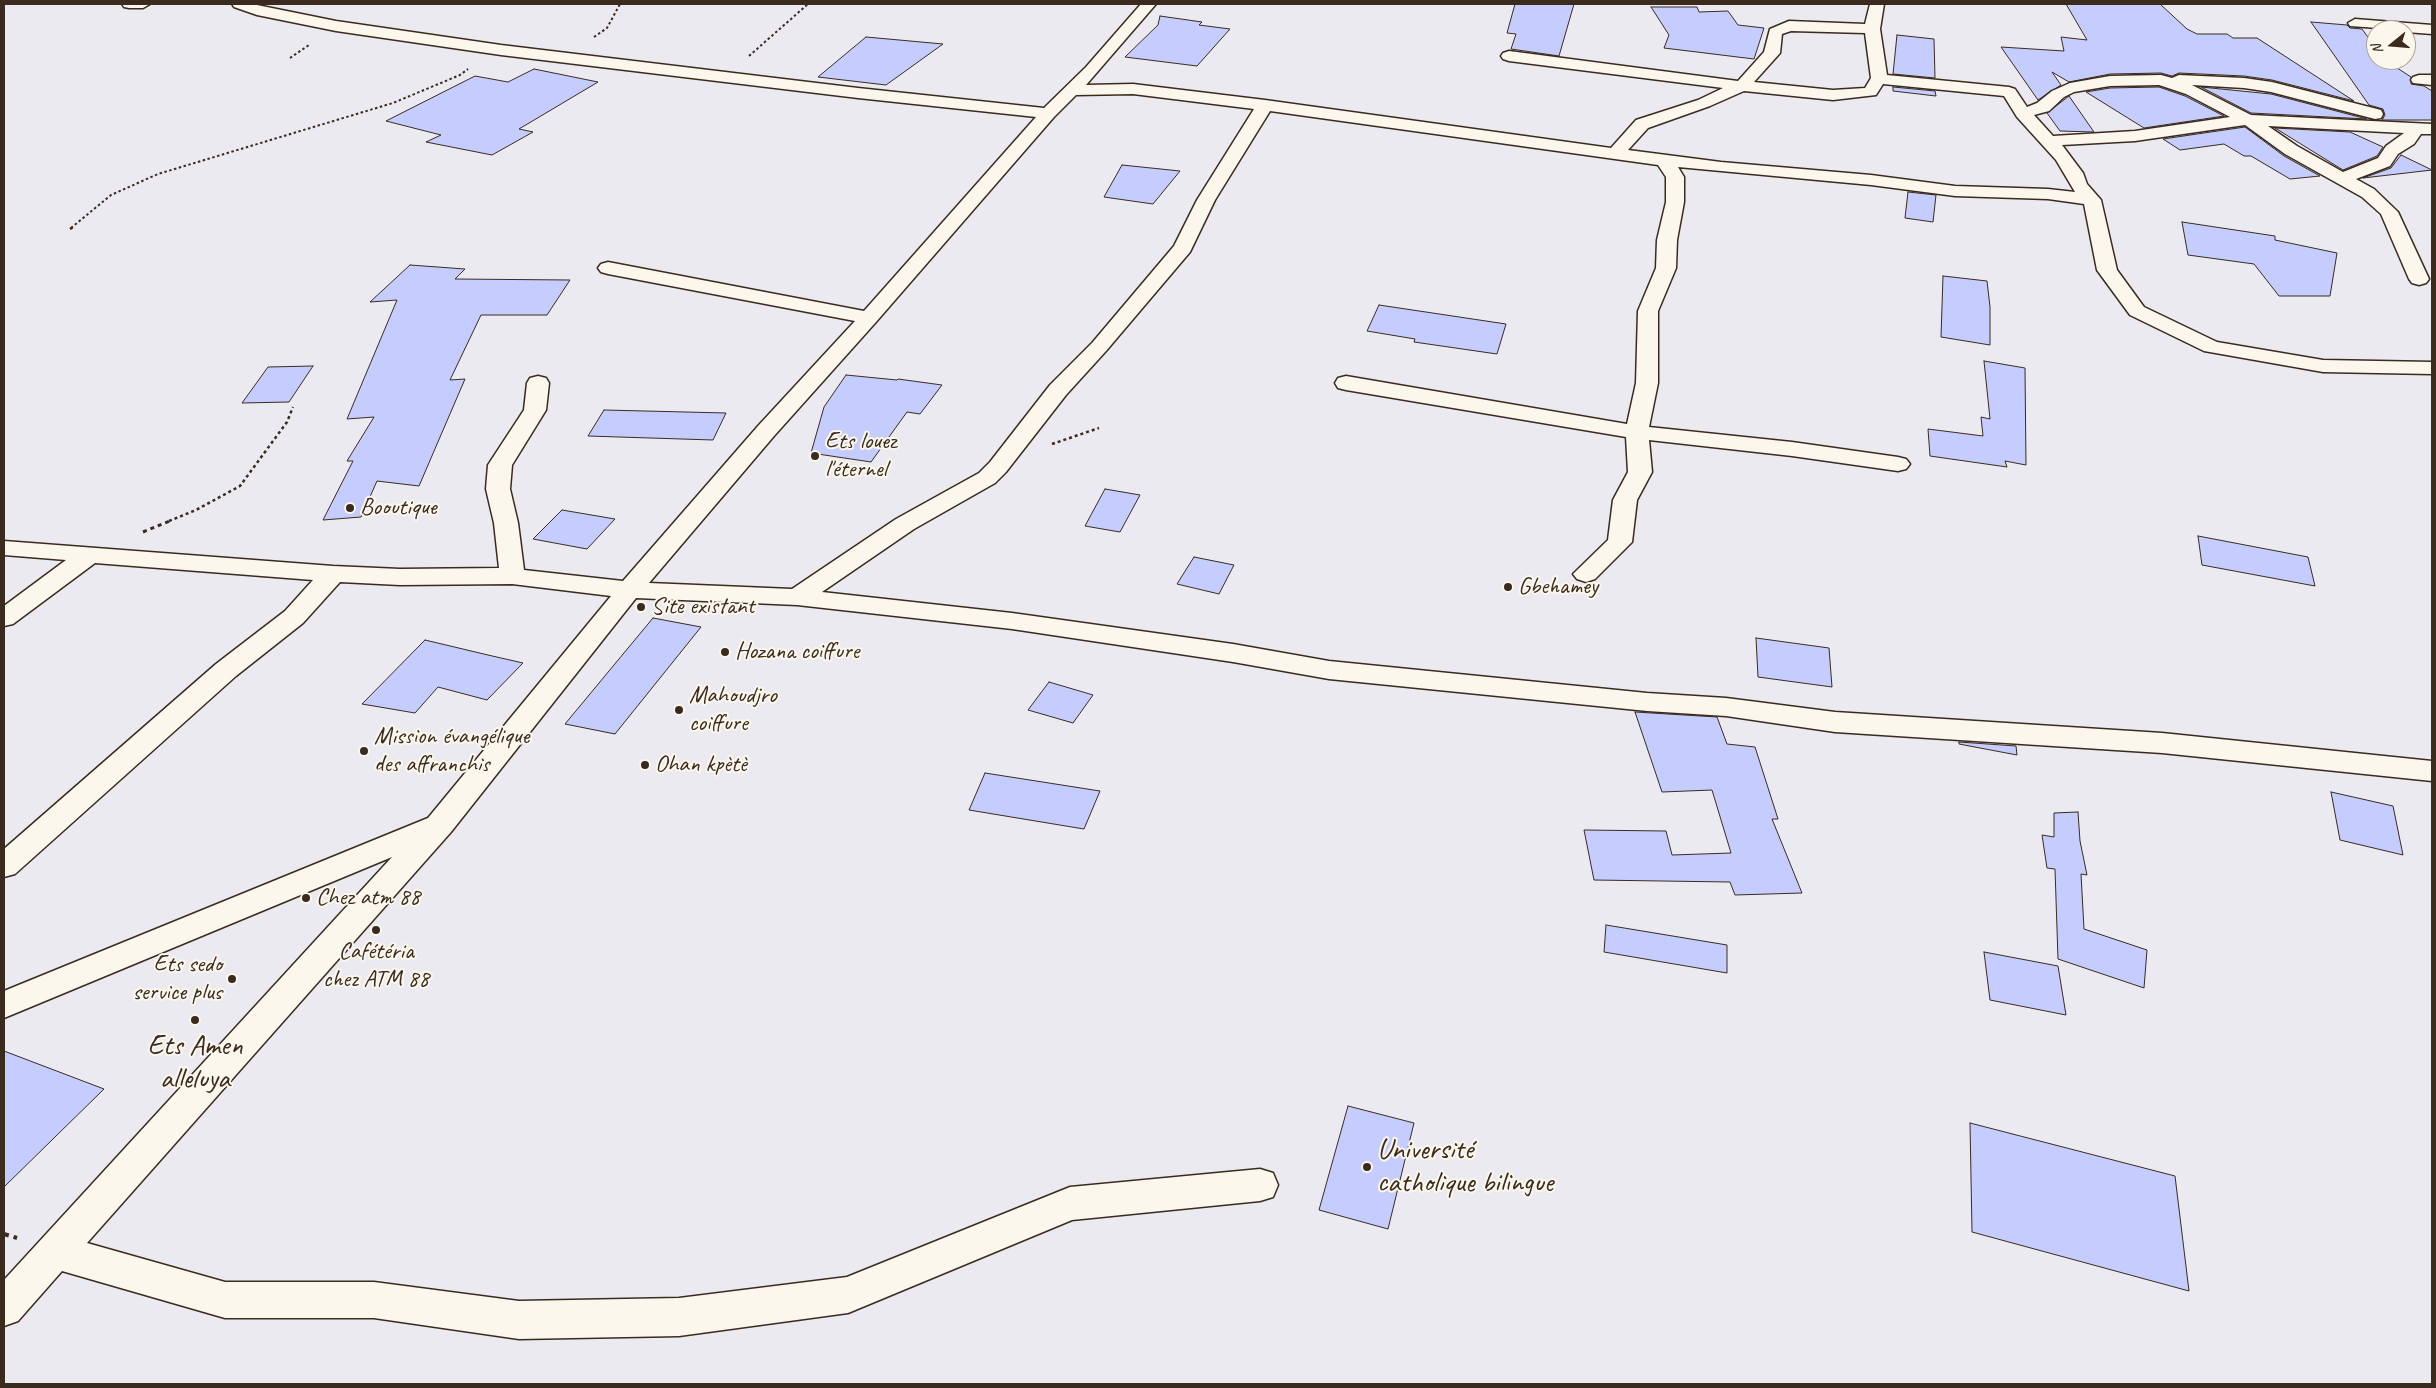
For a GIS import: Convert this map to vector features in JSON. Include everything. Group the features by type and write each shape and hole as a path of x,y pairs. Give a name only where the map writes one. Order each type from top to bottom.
{"street":[{"path":"129,4 144,4"},
{"path":"239,4 262,12 336,26 501,50 858,93 1048,113"},
{"path":"4,1308 440,824 629,590 766,431 869,318 1048,113 1092,70 1149,4"},
{"path":"1508,56 1742,86 1833,95 1870,92 1879,78 1872,29 1877,4"},
{"path":"2355,23 2432,30"},
{"path":"1615,154 1642,124 1704,103 1742,86 1772,53 1775,32 1789,26 1872,29"},
{"path":"1879,78 2009,92 2023,113 2070,167 2079,186 2092,200 2108,270 2137,311 2211,347 2323,366 2432,368"},
{"path":"2023,113 2043,107 2058,94 2070,88 2110,81 2161,80 2244,83 2272,87 2379,115 2424,129"},
{"path":"2161,80 2192,91 2248,120 2291,150 2368,193 2389,212 2420,279"},
{"path":"1071,90 1133,89 1265,105 1665,161 1871,180 1955,191 2048,194 2092,200"},
{"path":"797,597 905,524 987,478 998,467 1058,390 1099,347 1183,248 1206,200 1265,105"},
{"path":"2048,141 2135,136 2248,120 2424,129"},
{"path":"2341,178 2368,170 2384,162 2392,150 2424,129"},
{"path":"1586,574 1620,542 1625,500 1640,472 1636,432 1647,383 1648,312 1666,268 1667,240 1675,202 1676,177 1665,161"},
{"path":"608,268 869,318"},
{"path":"1346,383 1636,432 1792,449 1898,464"},
{"path":"512,576 506,523 498,489 500,464 535,410 538,384"},
{"path":"4,548 333,574 400,577 512,576 629,590 797,597 1012,621 1233,653 1329,670 1618,699 1726,707 1835,722 2162,743 2432,771"},
{"path":"4,618 89,555"},
{"path":"4,866 226,670 294,617 333,574"},
{"path":"4,1005 440,824"},
{"path":"54,1252 225,1300 374,1300 519,1320 679,1317 848,1295 1070,1204 1260,1184"}],"path":[{"path":"568,57 607,28 620,4"},
{"path":"729,76 752,53 808,4"},
{"path":"70,229 111,195 158,174 393,103 460,75 501,50"},
{"path":"143,532 196,510 240,486 287,422 293,407"}],"building":[{"path":"1515,4 1574,4 1559,56 1511,49 1516,34 1507,33"},
{"path":"2066,4 2160,4 2187,29 2197,34 2227,34 2233,38 2257,38 2354,101 2272,80 2244,76 2179,73 2172,76 2161,73 2110,74 2069,82 2052,72 2061,85 2038,100 2001,47 2064,51 2061,37 2087,40"},
{"path":"1651,7 1697,7 1699,12 1728,11 1738,25 1764,28 1754,59 1664,48 1669,35"},
{"path":"1160,16 1202,22 1199,25 1230,29 1197,66 1125,57 1158,25"},
{"path":"2311,22 2347,25 2350,28 2362,29 2366,34 2366,70 2400,70 2411,77 2411,84 2424,86 2432,91 2432,120 2382,120 2385,115 2383,109 2369,105"},
{"path":"1897,35 1934,39 1935,78 1893,74"},
{"path":"866,37 943,44 886,85 818,77"},
{"path":"534,69 598,82 519,129 533,132 492,155 426,142 441,135 386,121 475,76 508,82"},
{"path":"1893,87 1935,91 1936,96 1893,91"},
{"path":"2159,87 2185,96 2224,116 2144,128 2086,92 2110,88"},
{"path":"2201,87 2271,94 2367,119 2251,113"},
{"path":"2069,96 2094,132 2060,131 2047,113"},
{"path":"2245,127 2284,156 2320,176 2290,179 2251,156 2244,156 2224,144 2180,150 2163,139"},
{"path":"2275,128 2350,132 2383,147 2377,156 2343,170"},
{"path":"2401,155 2432,170 2363,178 2391,168"},
{"path":"1122,165 1180,171 1153,204 1104,197"},
{"path":"1908,192 1936,195 1933,222 1905,218"},
{"path":"2182,222 2275,236 2275,240 2337,253 2330,296 2279,296 2254,264 2188,255"},
{"path":"410,265 465,269 455,279 570,280 547,315 481,315 450,380 465,379 419,486 377,481 361,517 323,520 353,461 347,461 374,417 347,419 397,300 370,302"},
{"path":"1943,276 1987,281 1990,307 1990,345 1941,337"},
{"path":"1379,305 1506,324 1497,354 1414,342 1415,339 1367,331"},
{"path":"1984,361 2025,368 2026,465 2005,461 2007,467 1930,456 1928,429 1983,436 1981,417 1990,419"},
{"path":"313,366 289,402 242,403 268,367"},
{"path":"846,375 942,385 920,414 907,412 871,462 811,453 824,407"},
{"path":"604,410 726,413 713,440 588,436"},
{"path":"1105,489 1140,495 1120,532 1085,526"},
{"path":"562,510 615,519 587,549 533,539"},
{"path":"2198,536 2308,557 2315,586 2202,565"},
{"path":"1194,557 1234,565 1219,594 1177,584"},
{"path":"653,618 701,627 615,734 565,724"},
{"path":"1756,638 1829,648 1832,687 1758,677"},
{"path":"425,640 523,663 487,700 438,687 415,713 362,704"},
{"path":"1049,682 1093,695 1073,723 1028,710"},
{"path":"1635,712 1717,717 1727,744 1755,747 1778,819 1772,819 1802,893 1735,895 1730,882 1594,880 1584,830 1666,831 1672,855 1731,853 1712,790 1662,792"},
{"path":"1959,742 2016,746 2017,755 1959,744"},
{"path":"985,773 1100,791 1084,829 969,810"},
{"path":"2331,792 2393,806 2403,855 2340,840"},
{"path":"2078,812 2080,841 2087,875 2081,874 2084,929 2147,950 2144,988 2058,959 2055,869 2047,868 2042,835 2054,837 2054,813"},
{"path":"1606,925 1727,945 1727,973 1604,952"},
{"path":"1984,952 2058,966 2066,1015 1990,1000"},
{"path":"4,1051 104,1089 4,1187"},
{"path":"1348,1106 1414,1123 1388,1229 1319,1210"},
{"path":"1970,1123 2175,1176 2189,1291 1972,1232"}],"place":[{"name":"Ets louez l'éternel","path":"815,456"},
{"name":"Booutique","path":"350,508"},
{"name":"Gbehamey","path":"1508,587"},
{"name":"Site existant","path":"641,607"},
{"name":"Hozana coiffure","path":"725,652"},
{"name":"Mahoudjro coiffure","path":"679,710"},
{"name":"Mission évangélique des affranchis","path":"364,751"},
{"name":"Ohan kpètè","path":"645,765"},
{"name":"Chez atm 88","path":"306,898"},
{"name":"Cafétéria chez ATM 88","path":"376,930"},
{"name":"Ets sedo service plus","path":"232,979"},
{"name":"Ets Amen alleluya","path":"195,1020"},
{"name":"Université catholique bilingue","path":"1367,1167"}]}
